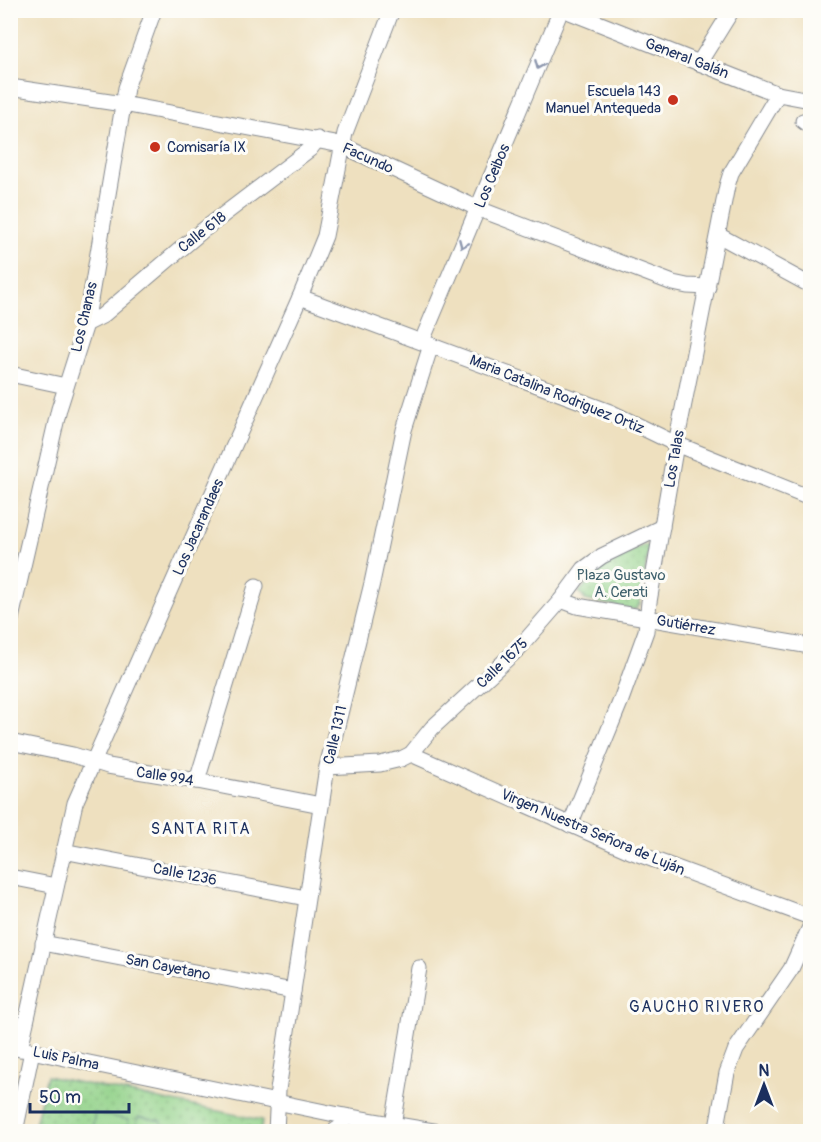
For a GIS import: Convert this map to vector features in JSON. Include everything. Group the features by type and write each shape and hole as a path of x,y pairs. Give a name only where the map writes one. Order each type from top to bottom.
{"street":[{"name":"Los Chanas","path":"10,623 59,409 86,324 129,78 154,10"},
{"name":"Los Jacarandaes","path":"15,1131 21,1049 75,803 325,236 341,145 392,10"},
{"name":"General Galán","path":"563,10 778,94 810,100"},
{"name":"Los Ceibos","path":"427,343 479,208 563,10"},
{"path":"699,63 732,10"},
{"name":"Facundo","path":"11,88 123,104 341,145 479,208 673,283 708,287"},
{"name":"Los Talas","path":"570,825 645,637 676,444 731,172 778,94"},
{"name":"Calle 618","path":"86,324 102,316 202,231 310,149 318,139"},
{"path":"718,235 810,285"},
{"name":"Maria Catalina Rodriguez Ortiz","path":"300,297 610,412 676,444 810,498"},
{"name":"Calle 1311","path":"276,1131 277,1103 327,767 372,583 404,430 427,343"},
{"path":"10,374 66,386"},
{"name":"Calle 1675","path":"411,754 432,728 520,647 561,600 584,569 593,561 662,527"},
{"path":"197,781 256,586"},
{"name":"Gutiérrez","path":"561,600 577,606 810,646"},
{"name":"Calle 994","path":"10,742 73,755 93,763 321,805"},
{"path":"327,767 380,764 411,754"},
{"name":"Virgen Nuestra Señora de Luján","path":"411,754 630,851 810,917"},
{"name":"Calle 1236","path":"63,851 306,898"},
{"path":"10,877 56,886"},
{"path":"716,1131 727,1073 736,1049 791,969 810,927"},
{"name":"San Cayetano","path":"43,943 293,991"},
{"path":"393,1125 419,968"},
{"name":"Luis Palma","path":"21,1049 277,1103 393,1125 439,1131"},
{"path":"333,1131 342,1126 344,1116"}],"green space":[{"name":"Plaza Gustavo A. Cerati","path":"643,545 649,546 640,604 635,610 585,600 579,592 601,569"},
{"path":"47,1076 262,1120 261,1131 33,1132"},
{"path":"95,1113 129,1120 126,1131 92,1129"},
{"path":"138,1117 162,1121 160,1131 135,1131"}],"place":[{"name":"Escuela 143 Manuel Antequeda","path":"673,100"},
{"name":"Comisaría IX","path":"155,147"}],"district":[{"name":"SANTA RITA","path":"201,828"},
{"name":"GAUCHO RIVERO","path":"697,1006"}]}
